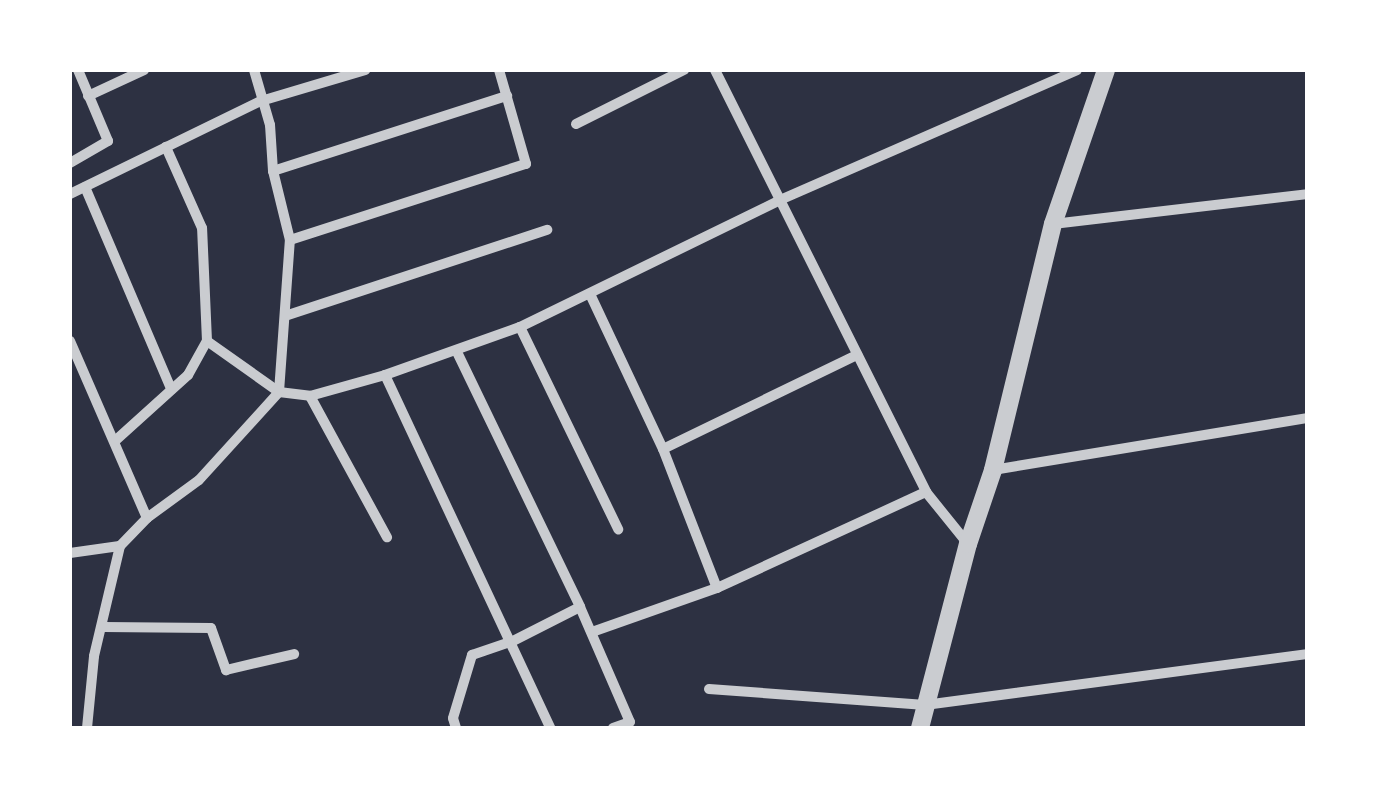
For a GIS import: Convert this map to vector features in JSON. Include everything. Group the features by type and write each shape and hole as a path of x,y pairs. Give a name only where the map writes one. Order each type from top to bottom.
{"street":[{"path":"70,163 108,141 78,70"},
{"path":"88,96 144,70"},
{"path":"86,728 94,656 104,627 120,546 147,518 199,480 279,392 288,314 290,240 273,171 270,125 254,70"},
{"path":"70,194 261,100 365,70"},
{"path":"290,240 526,164 499,70"},
{"path":"576,124 684,70"},
{"path":"715,70 926,492 968,544"},
{"path":"207,341 279,392 310,396 385,375 520,328 780,200 1077,70"},
{"path":"920,728 968,544 993,470 1053,224 1106,70"},
{"path":"273,171 507,96"},
{"path":"116,440 188,375 207,341 202,228 166,147"},
{"path":"85,187 171,389"},
{"path":"1053,224 1307,194"},
{"path":"288,314 547,230"},
{"path":"590,294 662,449 716,588"},
{"path":"520,328 618,529"},
{"path":"70,341 147,518"},
{"path":"457,352 592,632 630,722 613,728"},
{"path":"662,449 858,355"},
{"path":"385,375 513,641 550,728"},
{"path":"310,396 387,537"},
{"path":"993,470 1307,418"},
{"path":"592,632 716,588 926,492"},
{"path":"70,553 120,546"},
{"path":"456,728 453,718 472,655 513,641 580,607"},
{"path":"104,627 211,628 226,670 294,654"},
{"path":"709,689 925,705 1307,654"}]}
